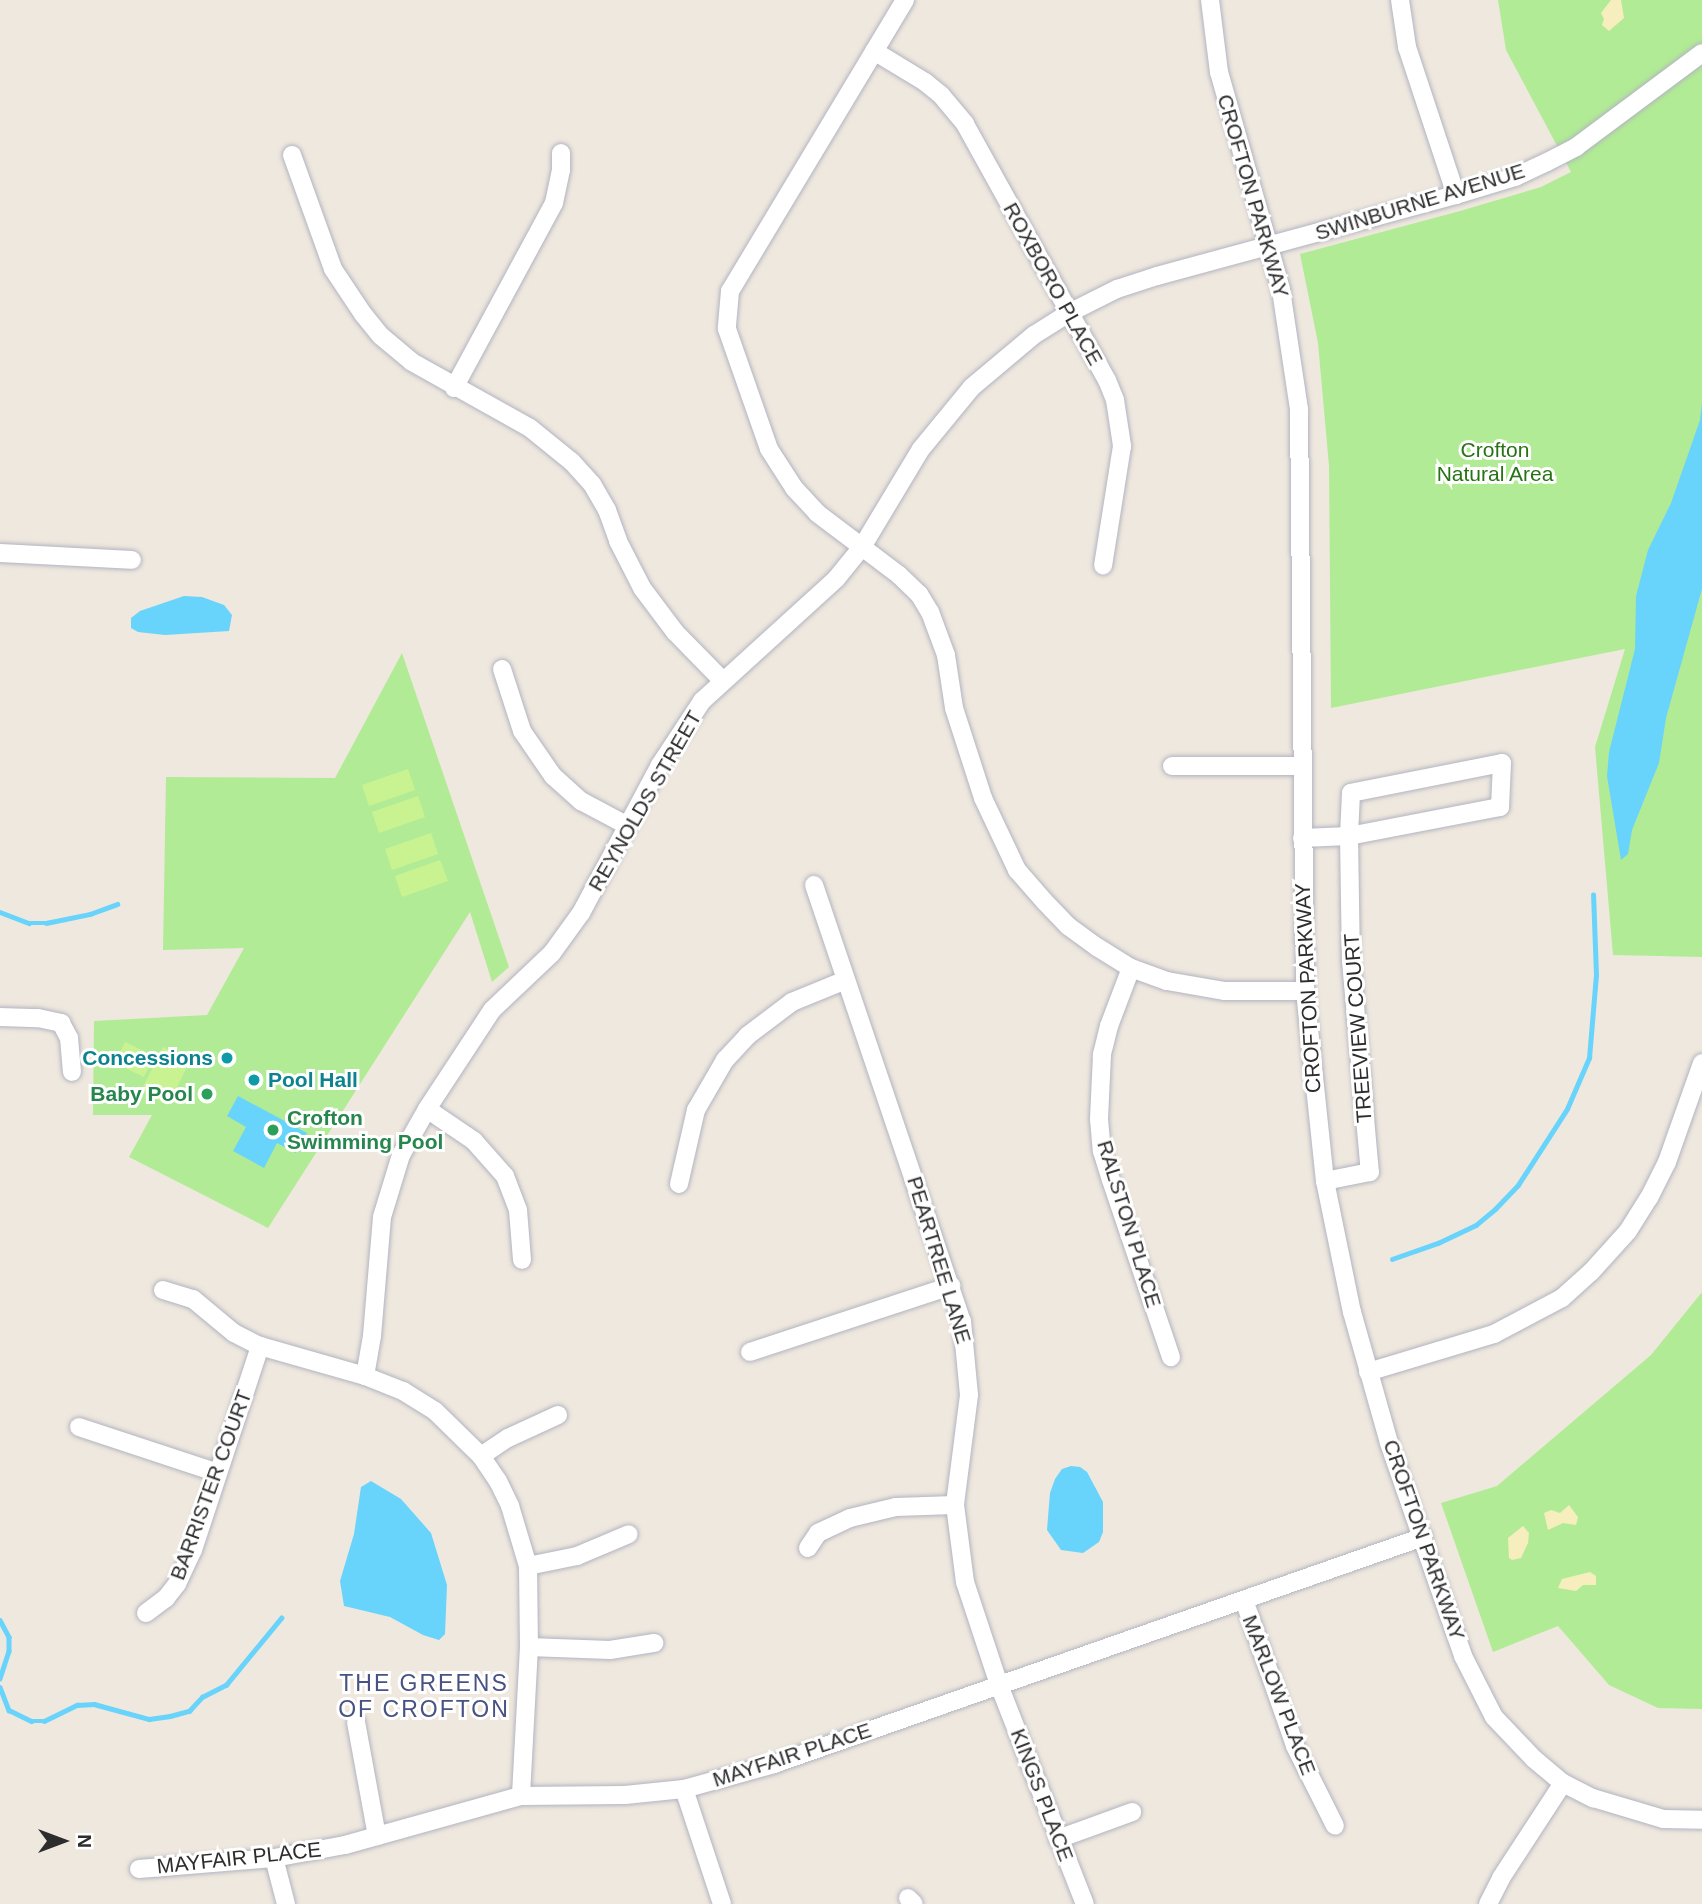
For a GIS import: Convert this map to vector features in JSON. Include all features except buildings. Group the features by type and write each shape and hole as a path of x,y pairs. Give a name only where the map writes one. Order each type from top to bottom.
{"street":[{"path":"905,0 738,274 727,307 727,329 769,449 780,470 817,513 899,575 919,594 930,612 946,655 954,708 983,798 1017,870 1068,926 1131,968 1167,981 1202,989 1249,993 1305,990"},
{"name":"CROFTON PARKWAY","path":"1210,0 1224,94 1270,246 1293,352 1300,409 1305,990 1325,1181 1352,1312 1368,1372 1463,1656 1494,1717 1563,1783 1627,1811 1663,1819 1702,1820"},
{"path":"1400,0 1410,57 1456,195"},
{"name":"ROXBORO PLACE","path":"874,51 925,82 953,108 1107,380 1121,423 1120,467 1104,566"},
{"name":"SWINBURNE AVENUE","path":"1270,246 1515,177 1576,147 1702,53"},
{"path":"454,387 554,204 561,170 561,153"},
{"path":"292,155 321,241 347,293 381,336 412,362 530,428 572,462 592,484 607,510 623,553 642,588 675,632 722,680"},
{"name":"REYNOLDS STREET","path":"365,1376 372,1336 382,1217 401,1155 427,1109 492,1010 552,953 567,934 684,725 722,680 836,579 862,548 901,480 946,416 1005,358 1069,313 1117,289 1270,246"},
{"path":"0,553 132,560"},
{"path":"502,669 522,731 553,776 581,801 628,826"},
{"path":"1302,838 1349,836 1500,807 1502,763 1351,793 1349,836"},
{"path":"1172,766 1302,766"},
{"name":"TREEVIEW COURT","path":"1325,1181 1370,1172 1351,961 1349,836"},
{"name":"PEARTREE LANE","path":"814,885 962,1321 969,1370 966,1424 955,1506 965,1582 999,1685"},
{"name":"RALSTON PLACE","path":"1131,968 1109,1026 1102,1055 1098,1089 1100,1130 1111,1180 1171,1357"},
{"path":"678,1184 696,1111 725,1060 747,1036 792,1002 846,980"},
{"path":"0,1017 47,1019 61,1023 69,1038 72,1072"},
{"path":"1368,1372 1494,1334 1562,1298 1591,1272 1628,1231 1649,1198 1667,1162 1702,1063"},
{"path":"427,1109 474,1141 505,1176 518,1210 522,1260"},
{"path":"750,1352 951,1286"},
{"path":"163,1290 193,1299 234,1333 260,1346 365,1376 403,1391 435,1411 481,1456 498,1481 510,1506 528,1566 529,1647 522,1796"},
{"name":"BARRISTER COURT","path":"146,1613 166,1598 177,1584 193,1550 260,1346"},
{"path":"481,1456 508,1437 558,1415"},
{"path":"79,1427 218,1473"},
{"path":"808,1548 818,1533 850,1517 896,1507 955,1506"},
{"path":"528,1566 577,1556 629,1534"},
{"name":"MAYFAIR PLACE","path":"139,1869 274,1858 377,1836 473,1807 522,1796 625,1795 684,1789 774,1764 1423,1537"},
{"name":"MARLOW PLACE","path":"1244,1600 1295,1746 1335,1826"},
{"path":"529,1647 610,1650 654,1643"},
{"name":"KINGS PLACE","path":"999,1685 1085,1904"},
{"path":"356,1722 377,1836"},
{"path":"1488,1904 1501,1878 1563,1783"},
{"path":"684,1789 722,1904"},
{"path":"1058,1839 1132,1812"},
{"path":"274,1858 286,1904"}],"green space":[{"name":"Crofton Natural Area","path":"1498,0 1702,0 1702,957 1613,955 1595,747 1625,649 1331,708 1329,466 1318,343 1300,254 1541,187 1571,172 1506,50"},
{"path":"402,653 509,967 492,982 470,912 268,1228 129,1157 152,1115 93,1115 94,1021 207,1015 244,948 163,950 166,777 335,778"},
{"path":"408,769 415,790 369,806 362,785"},
{"path":"418,796 425,817 379,833 372,812"},
{"path":"431,833 438,854 392,870 385,849"},
{"path":"440,860 448,881 402,897 395,876"},
{"path":"125,1042 154,1056 144,1077 115,1063"},
{"path":"163,1047 190,1061 168,1105 141,1091"},
{"path":"1702,1292 1702,1709 1658,1708 1609,1685 1558,1626 1493,1652 1441,1503 1497,1486 1651,1355"}],"sand":[{"path":"1611,0 1621,0 1624,18 1609,31 1602,25 1604,19 1601,13"},
{"path":"1569,1505 1578,1517 1576,1525 1563,1523 1548,1530 1544,1513 1551,1510 1560,1513"},
{"path":"1523,1526 1529,1533 1528,1543 1521,1558 1512,1560 1509,1558 1508,1538"},
{"path":"1590,1572 1596,1576 1596,1585 1583,1585 1576,1591 1558,1588 1562,1579"}],"water":[{"path":"1702,403 1702,589 1666,718 1659,763 1632,830 1628,854 1621,860 1607,776 1609,752 1635,649 1636,596 1648,550 1671,503 1700,420"},
{"path":"184,596 202,597 224,605 232,615 229,631 165,635 138,632 131,628 131,618 140,611"},
{"name":"Crofton Swimming Pool","path":"238,1096 307,1133 296,1153 277,1143 264,1168 233,1151 246,1127 227,1116"},
{"path":"1080,1467 1087,1472 1103,1502 1103,1532 1099,1542 1083,1553 1061,1550 1047,1530 1050,1493 1055,1479 1062,1469"},
{"path":"371,1481 401,1499 431,1533 447,1585 445,1634 439,1640 423,1635 390,1617 344,1606 340,1581 354,1534 361,1487"}],"waterway":[{"path":"1392,1259 1438,1243 1476,1225 1495,1209 1518,1185 1567,1109 1589,1058 1596,975 1593,895"},
{"path":"0,912 29,923 46,923 90,914 117,904"},
{"path":"0,1687 9,1710 32,1721 44,1721 77,1705 94,1704 149,1719 170,1716 189,1711 202,1697 226,1685 281,1618"},
{"path":"0,1620 9,1637 9,1651 0,1679"}],"place":[{"name":"Concessions","path":"227,1058"},
{"name":"Pool Hall","path":"254,1080"},
{"name":"Baby Pool","path":"207,1094"},
{"name":"Crofton Swimming Pool","path":"273,1130"}],"district":[{"name":"THE GREENS OF CROFTON","path":"424,1696"}]}
